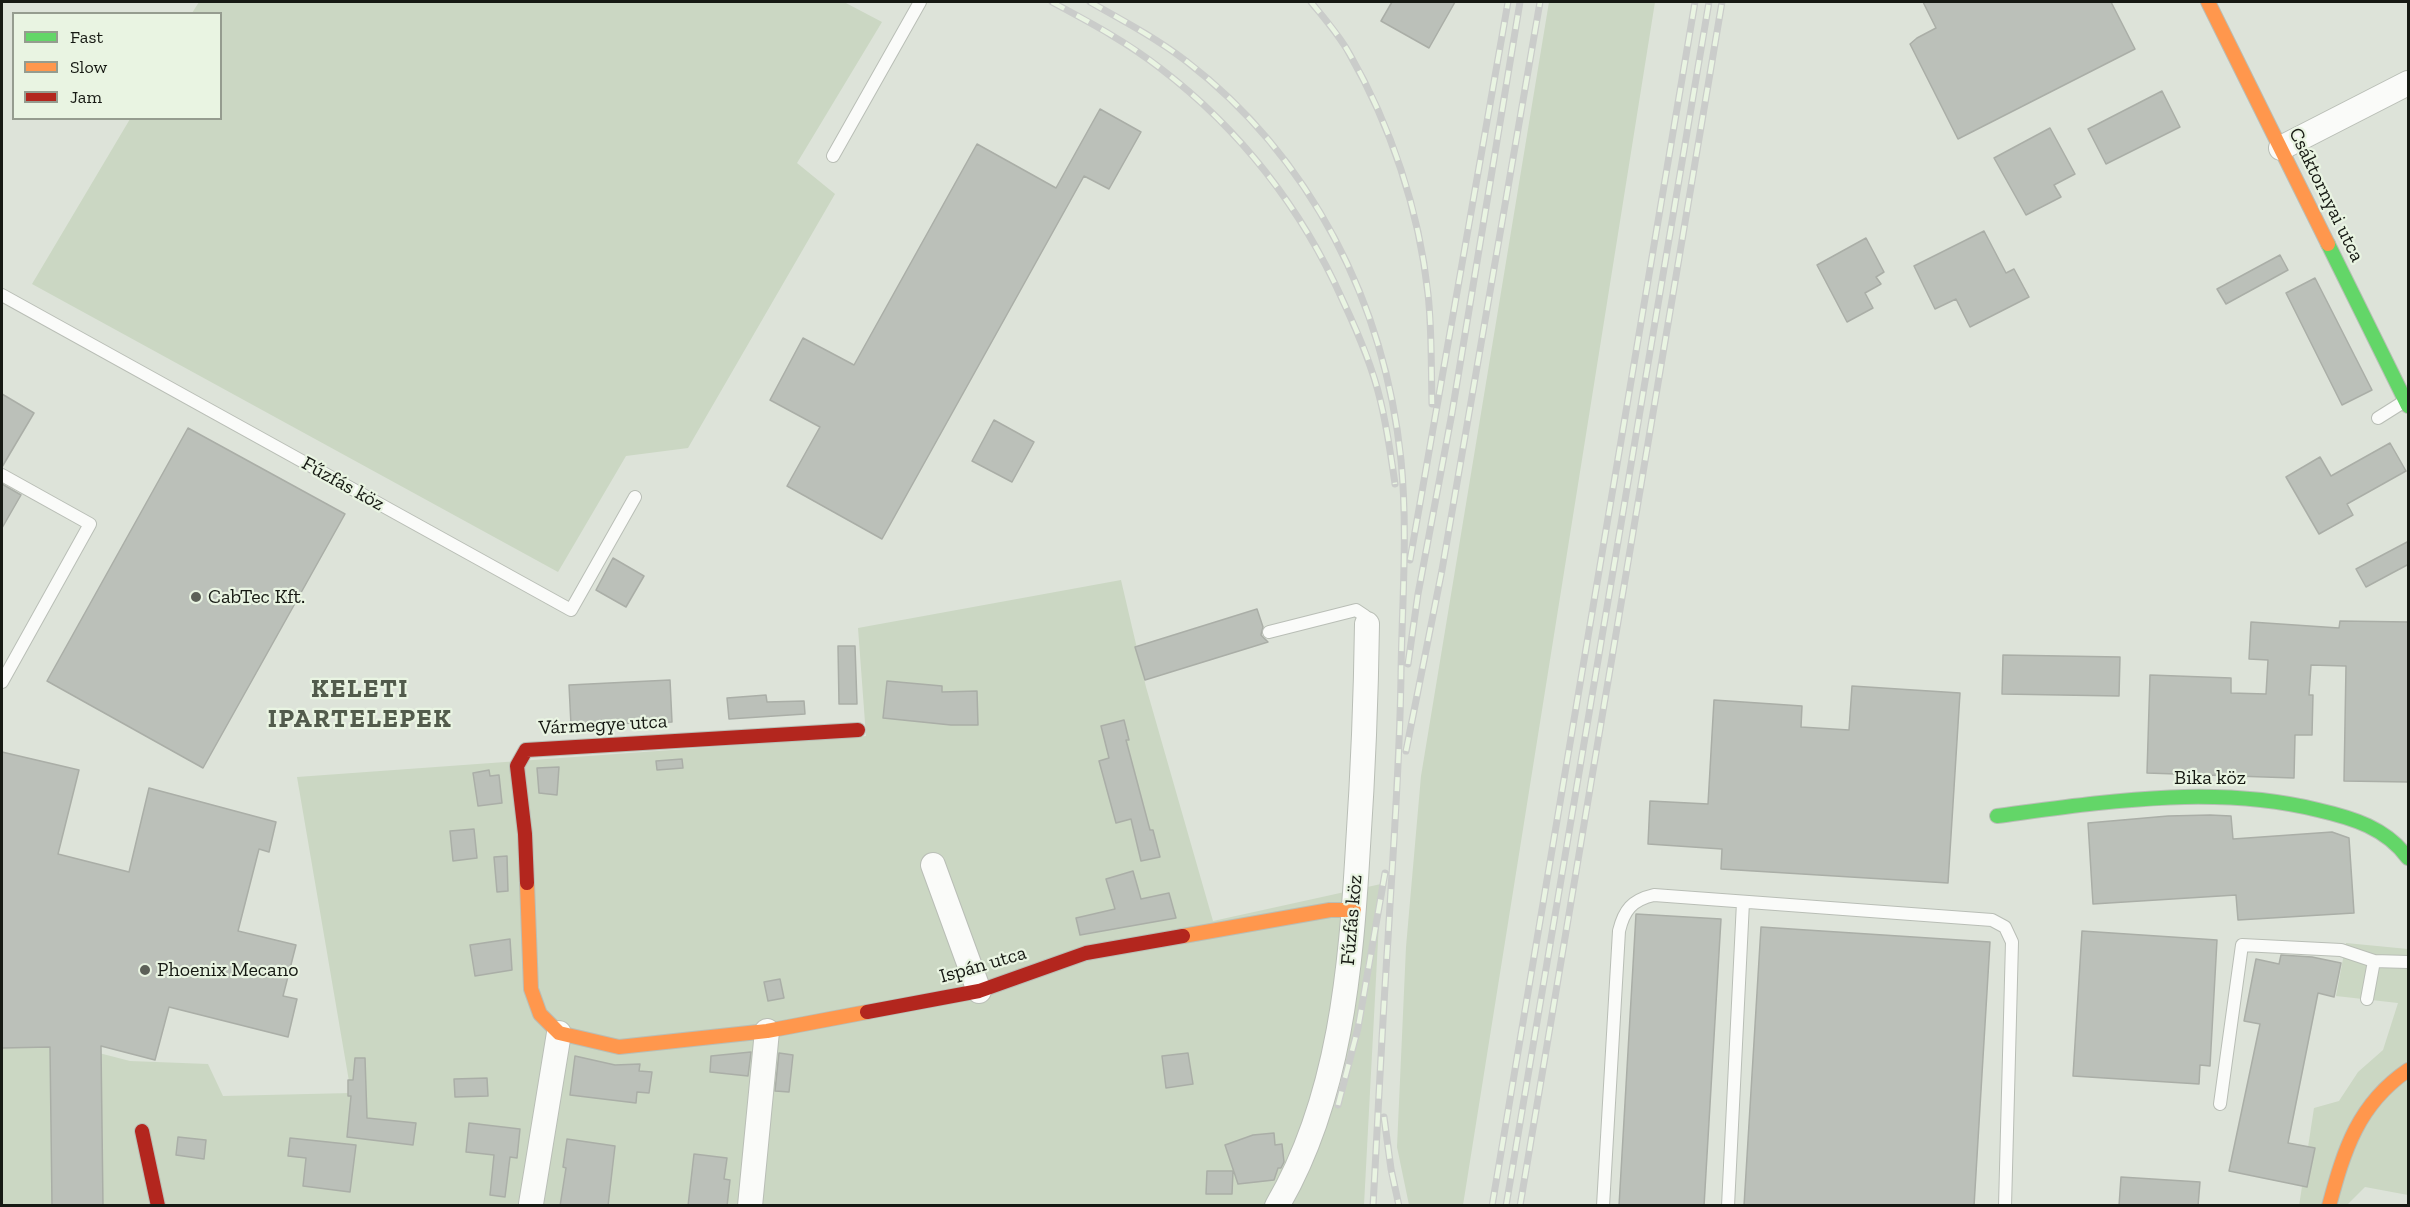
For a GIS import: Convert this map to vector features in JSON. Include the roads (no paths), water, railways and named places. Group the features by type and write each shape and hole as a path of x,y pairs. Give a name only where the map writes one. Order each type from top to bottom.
{"street":[{"name":"Csáktornyai utca","path":"2208,2 2407,403"},
{"path":"2281,148 2409,83"},
{"name":"Fűzfás köz","path":"1277,1206 1300,1162 1325,1084 1338,1030 1354,910 1365,734 1367,624"},
{"name":"Vármegye utca","path":"559,1033 540,1014 531,989 525,834 517,766 526,750 858,730"},
{"name":"Bika köz","path":"1997,816 2196,795 2251,797 2306,805 2350,817 2392,840 2409,858"},
{"path":"933,865 979,991"},
{"name":"Ispán utca","path":"559,1033 619,1047 767,1031 979,991 1086,953 1330,910 1354,910"},
{"path":"750,1206 767,1031"},
{"path":"531,1204 559,1033"},
{"path":"2329,1206 2352,1134 2360,1118 2382,1088 2409,1070"},
{"path":"142,1131 158,1206"}],"lane":[{"path":"833,156 920,2"},
{"name":"Fűzfás köz","path":"2,295 571,610 634,497"},
{"path":"2378,418 2407,403"},
{"path":"2,475 90,524 2,682"},
{"path":"1269,632 1356,610 1365,616 1367,624"},
{"path":"1603,1206 1619,931 1625,912 1636,900 1654,895 1992,920 2005,927 2012,942 2005,1206"},
{"path":"1728,1206 1743,902"},
{"path":"2220,1104 2242,945 2341,950 2374,961 2409,962"},
{"path":"2367,999 2374,961"}],"railway":[{"path":"1052,2 1134,50 1189,92 1243,145 1288,203 1327,267 1364,349 1382,410 1395,484"},
{"path":"1090,2 1175,53 1230,99 1270,142 1305,188 1334,238 1359,291 1378,345 1392,402 1403,487 1404,566 1398,773 1373,1206"},
{"path":"1311,2 1349,53 1378,110 1401,169 1424,263 1431,335 1432,404"},
{"path":"1410,560 1508,2"},
{"path":"1408,664 1418,594 1452,413 1520,2"},
{"path":"1406,751 1442,570 1540,2"},
{"path":"1492,1206 1695,2"},
{"path":"1506,1206 1709,2"},
{"path":"1520,1206 1722,2"},
{"path":"1338,1105 1358,1028 1385,873"},
{"path":"1384,1117 1399,1206"}],"place":[{"name":"CabTec Kft.","path":"196,597"},
{"name":"Phoenix Mecano","path":"145,970"}],"district":[{"name":"KELETI IPARTELEPEK","path":"360,705"}]}
